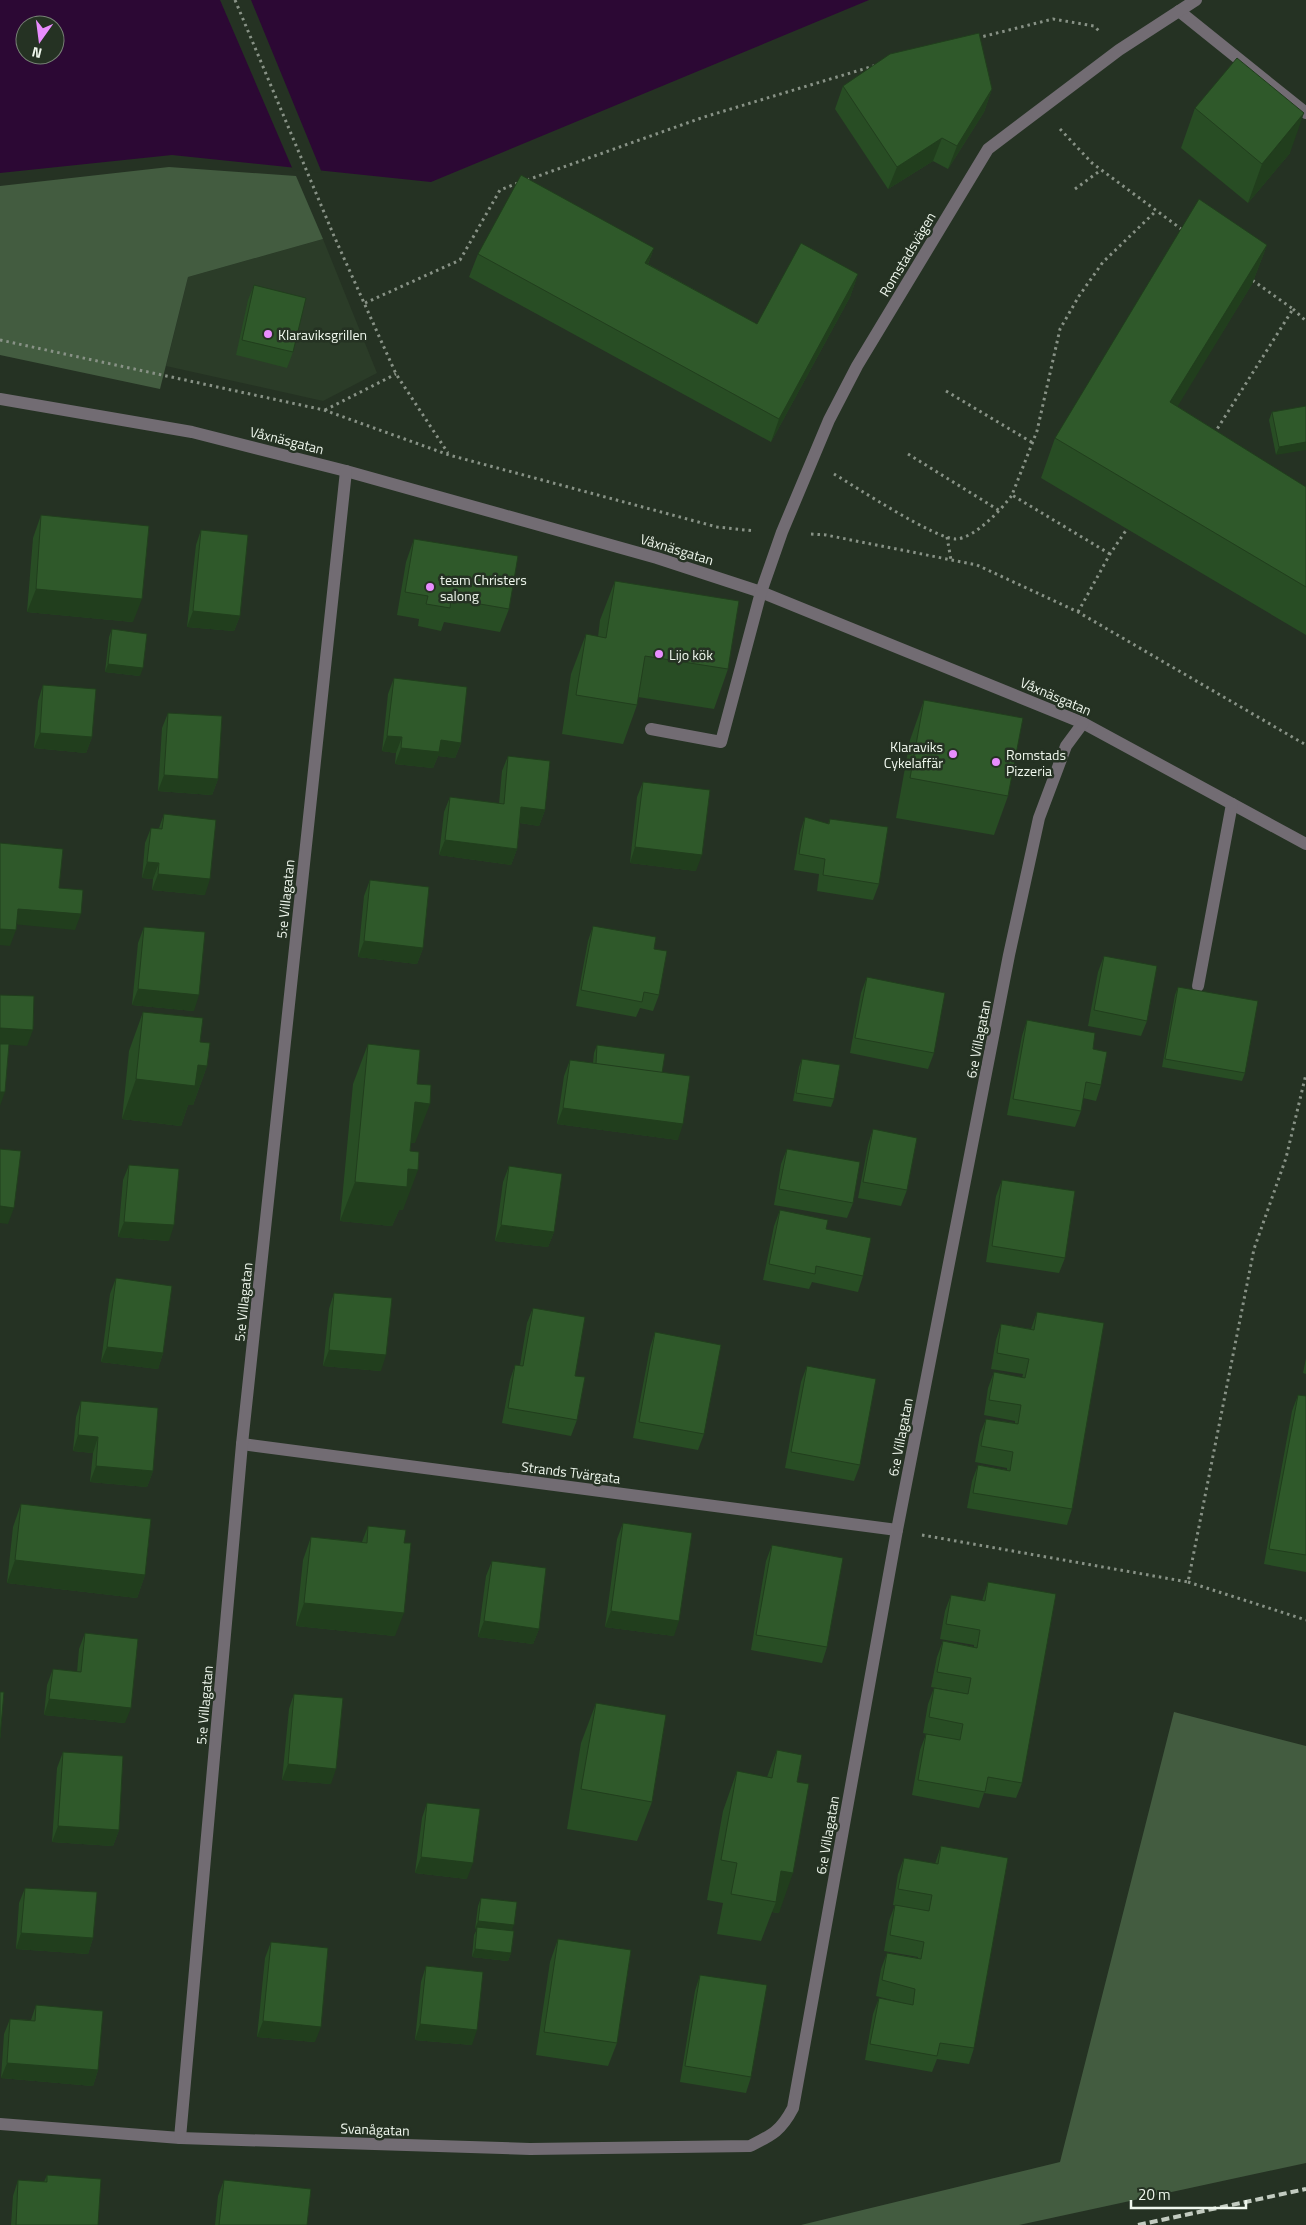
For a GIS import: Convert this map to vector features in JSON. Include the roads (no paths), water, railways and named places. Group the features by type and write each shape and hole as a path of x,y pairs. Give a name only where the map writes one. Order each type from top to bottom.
{"street":[{"name":"Romstadsvägen","path":"651,729 721,742 761,592 782,532 829,420 857,366 988,149 1119,50 1196,0"},
{"path":"1178,11 1306,113"},
{"name":"Våxnäsgatan","path":"0,399 192,432 346,471 657,558 761,592 1083,723 1306,844"},
{"name":"5:e Villagatan","path":"180,2138 242,1444 346,471"},
{"name":"6:e Villagatan","path":"750,2146 771,2136 784,2126 793,2108 897,1530 1009,955 1039,818 1066,746 1083,723"},
{"path":"1198,986 1232,804"},
{"name":"Strands Tvärgata","path":"242,1444 897,1530"},
{"name":"Svanågatan","path":"0,2124 180,2138 530,2149 750,2146"}],"railway":[{"path":"1138,2225 1306,2189"}],"place":[{"name":"Klaraviksgrillen","path":"268,334"},
{"name":"team Christers salong","path":"430,587"},
{"name":"Lijo kök","path":"659,654"},
{"name":"Klaraviks Cykelaffär","path":"953,754"},
{"name":"Romstads Pizzeria","path":"996,762"}]}
